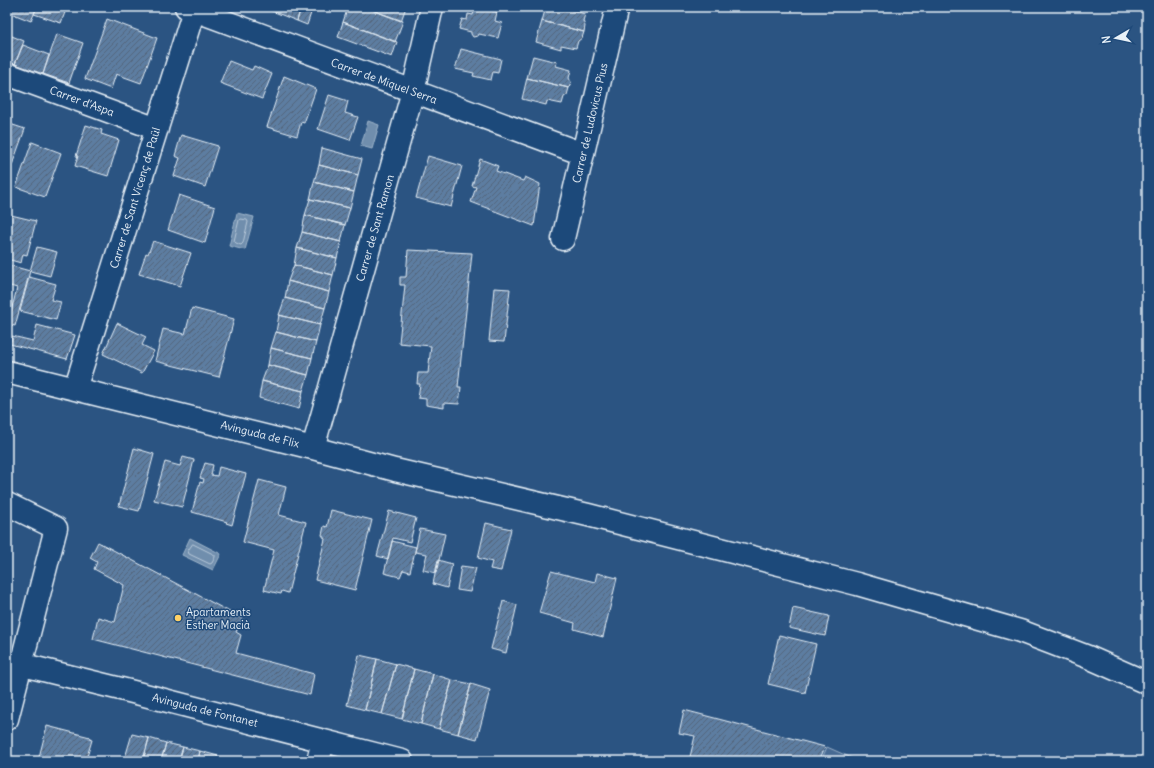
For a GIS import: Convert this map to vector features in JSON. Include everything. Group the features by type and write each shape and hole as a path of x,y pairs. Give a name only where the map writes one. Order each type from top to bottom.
{"street":[{"name":"Carrer de Sant Ramon","path":"313,448 413,91 432,7"},
{"name":"Carrer de Ludovicus Pius","path":"563,240 617,7"},
{"name":"Carrer de Miquel Serra","path":"191,8 583,154"},
{"name":"Carrer de Sant Vicenç de Paül","path":"75,389 157,128 191,8"},
{"name":"Carrer d'Aspa","path":"7,74 157,128"},
{"name":"Avinguda de Flix","path":"7,372 857,584 1020,631 1088,657 1147,683"},
{"path":"7,504 56,528 14,663 7,719"},
{"name":"Avinguda de Fontanet","path":"14,663 297,733 320,751 402,761"}],"shaded area":[{"path":"827,747 854,759 857,761 821,761"}],"water":[{"path":"368,121 379,125 372,149 361,146"},
{"path":"237,213 254,217 245,250 229,246"},
{"path":"190,538 221,554 213,570 182,555"}],"building":[{"path":"10,7 37,7 31,21 8,12"},
{"path":"37,7 67,7 61,23 34,14"},
{"path":"262,7 301,7 297,21"},
{"path":"301,7 313,7 307,25 297,21"},
{"path":"348,7 364,7 403,21 395,42 343,22"},
{"path":"364,7 406,7 401,21"},
{"path":"475,7 497,12 495,21 502,23 498,38 479,34 478,36 473,37 471,32 459,29 462,19 467,20 468,14 473,15"},
{"path":"478,7 498,7 497,12"},
{"path":"546,7 571,7 571,10 585,14 583,21 585,26 584,32 542,21"},
{"path":"107,19 157,38 141,83 116,74 111,89 85,79"},
{"path":"542,21 584,32 582,38 578,41 576,48 561,45 561,49 536,42"},
{"path":"343,22 397,42 392,57 338,37"},
{"path":"7,34 24,41 15,64 7,61"},
{"path":"57,34 83,43 69,83 43,74"},
{"path":"23,45 49,55 43,74 15,64"},
{"path":"461,49 501,59 498,73 493,72 491,80 473,76 474,73 455,69"},
{"path":"533,56 557,62 556,66 571,70 569,78 571,82 569,88 527,78"},
{"path":"229,61 252,70 254,66 272,74 262,99 220,83"},
{"path":"284,76 316,89 304,123 301,122 297,136 267,127"},
{"path":"527,78 569,88 562,104 547,101 546,105 522,99"},
{"path":"329,95 348,101 345,113 358,117 350,140 318,129"},
{"path":"7,123 25,129 12,165 7,163"},
{"path":"86,125 102,130 101,134 119,140 108,176 75,166 78,156 76,156"},
{"path":"181,135 218,146 205,187 174,176 180,158 175,156"},
{"path":"32,142 61,153 45,197 16,187"},
{"path":"322,148 362,159 358,175 319,165"},
{"path":"428,156 462,166 451,207 416,198"},
{"path":"480,159 498,166 496,171 523,181 525,177 540,184 534,226 471,202 476,187 472,186"},
{"path":"319,165 358,175 354,192 314,182"},
{"path":"314,182 354,192 350,208 310,199"},
{"path":"179,195 215,207 205,243 168,230"},
{"path":"310,199 350,208 345,225 305,215"},
{"path":"7,214 36,221 27,255 23,254 21,263 7,259"},
{"path":"305,215 345,225 341,242 302,232"},
{"path":"302,232 341,242 337,258 297,248"},
{"path":"153,241 191,253 180,286 139,274 146,253 148,254"},
{"path":"37,247 57,252 50,276 30,271"},
{"path":"297,248 337,258 333,275 294,265"},
{"path":"408,250 472,253 458,387 461,387 459,404 444,403 444,408 426,405 426,399 418,398 420,384 417,384 418,373 428,373 431,346 399,343 405,285 400,285 400,277 406,277"},
{"path":"8,265 30,271 15,326 8,324 17,288 7,285"},
{"path":"294,265 333,275 329,292 288,281"},
{"path":"29,277 56,284 51,300 61,302 56,320 20,311"},
{"path":"288,281 329,292 325,308 285,298"},
{"path":"494,288 510,289 504,342 489,341"},
{"path":"285,298 325,308 320,325 279,315"},
{"path":"192,308 234,319 219,377 155,361 163,329 185,334"},
{"path":"279,315 320,325 316,342 276,332"},
{"path":"117,323 146,337 142,345 154,351 142,373 103,354"},
{"path":"37,325 75,335 67,359 10,344 12,336 33,341"},
{"path":"276,332 316,342 312,358 271,348"},
{"path":"271,348 312,358 308,375 268,365"},
{"path":"268,365 308,375 303,391 262,381"},
{"path":"262,381 303,391 299,409 259,398"},
{"path":"134,448 154,454 139,511 119,506"},
{"path":"183,457 194,460 182,507 154,500 165,462 180,466"},
{"path":"205,463 213,465 211,475 217,476 219,467 246,474 232,525 226,523 227,522 192,512 200,482 203,483 204,479 200,478"},
{"path":"259,480 286,487 279,515 306,522 288,593 282,591 281,594 264,590 274,550 243,542"},
{"path":"331,510 372,520 355,590 315,580 325,539 322,535 324,526 327,527"},
{"path":"389,511 416,518 410,542 393,538 388,559 377,556"},
{"path":"486,523 511,529 501,571 490,569 492,562 478,558"},
{"path":"420,529 445,534 436,573 423,570 427,554 415,552"},
{"path":"392,541 416,547 410,572 403,570 400,577 384,573"},
{"name":"Apartaments Esther Macià","path":"98,542 243,619 236,632 241,635 236,653 314,674 310,695 93,639 98,617 115,622 124,585 94,569 97,562 90,558"},
{"path":"438,560 452,564 447,588 433,584"},
{"path":"461,566 476,568 470,592 457,590"},
{"path":"551,571 595,582 597,573 617,578 603,637 574,629 575,623 539,613"},
{"path":"503,601 517,605 506,653 491,649"},
{"path":"793,608 829,616 825,636 789,628"},
{"path":"779,635 816,644 805,693 768,684"},
{"path":"359,655 377,659 365,710 347,705"},
{"path":"377,659 396,664 382,714 365,710"},
{"path":"396,664 414,669 402,719 382,714"},
{"path":"414,669 433,674 421,724 402,719"},
{"path":"433,674 452,680 439,729 421,724"},
{"path":"452,680 471,684 458,734 439,729"},
{"path":"471,684 490,690 477,739 458,734"},
{"path":"684,710 825,747 819,761 689,761 695,736 679,733"},
{"path":"47,726 90,737 89,739 92,740 86,760 78,758 77,761 38,761"},
{"path":"132,734 149,738 143,761 124,761"},
{"path":"149,738 166,743 161,761 143,761"},
{"path":"166,743 183,747 179,761 161,761"},
{"path":"183,747 200,751 198,761 179,761"},
{"path":"200,751 218,756 217,761 198,761"}],"place":[{"name":"Apartaments Esther Macià","path":"178,618"}]}
